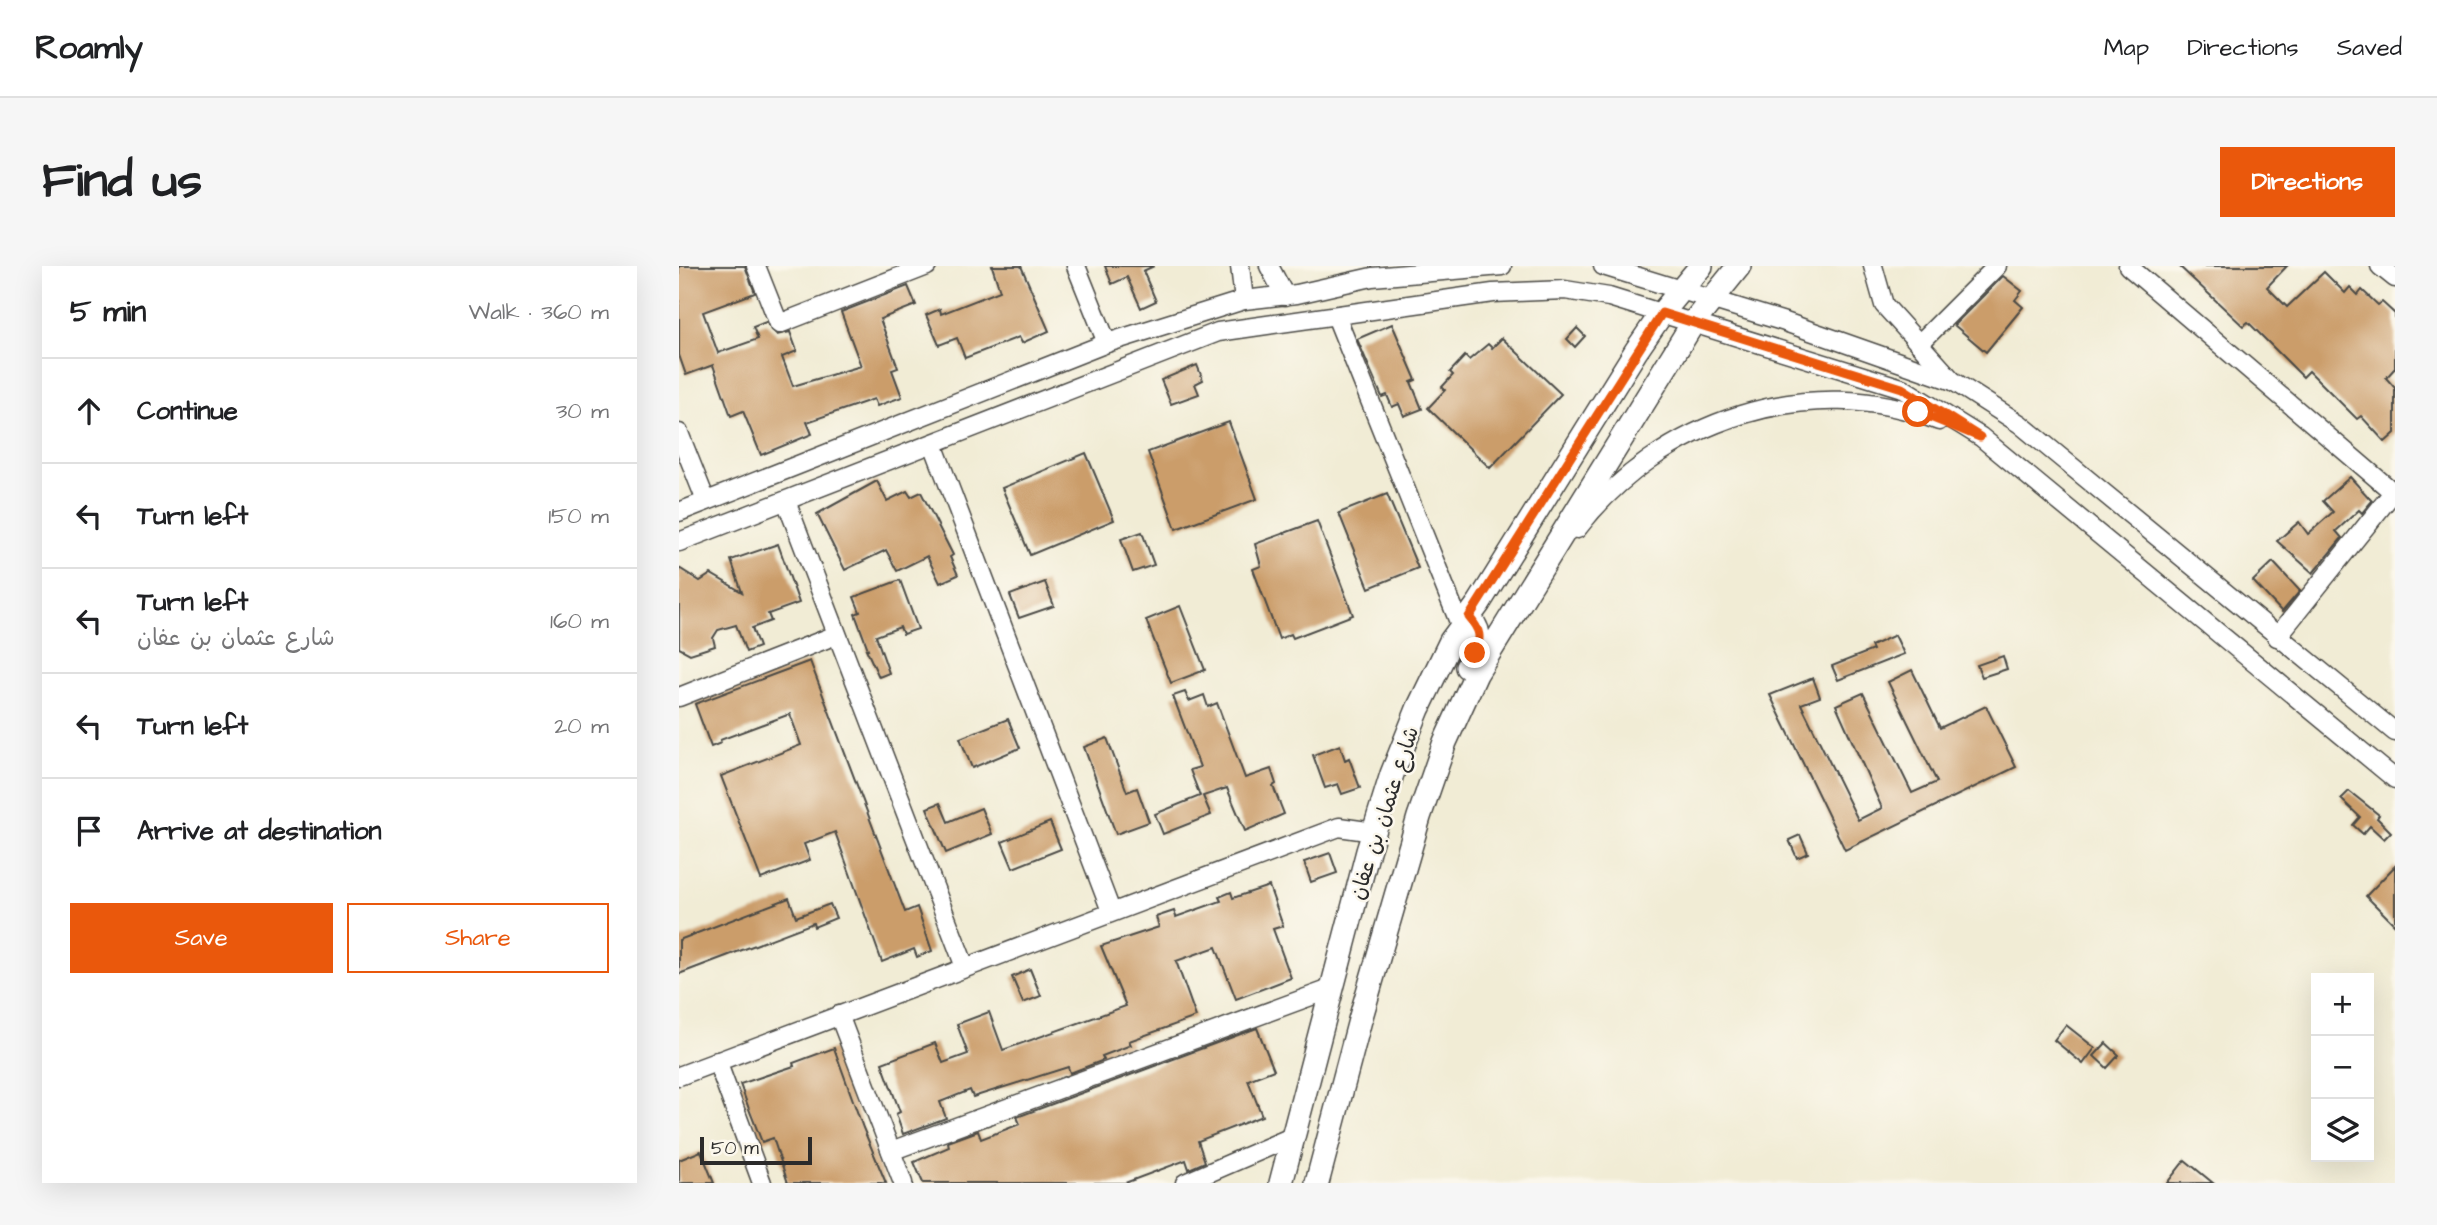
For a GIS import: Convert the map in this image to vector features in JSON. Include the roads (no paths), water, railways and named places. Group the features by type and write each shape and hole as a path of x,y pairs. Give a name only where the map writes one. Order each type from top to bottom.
{"main road":[{"name":"شارع عثمان بن عفان","path":"1281,1183 1374,832 1392,774 1418,709 1451,641 1662,313 1701,266"},
{"name":"شارع عثمان بن عفان","path":"1317,1183 1360,1020 1445,741 1476,674 1693,323 1739,266"},
{"path":"1429,789 1435,732 1481,640 1479,629 1465,622"}],"street":[{"path":"756,266 779,324 927,266"},
{"path":"1076,266 1107,343"},
{"path":"1240,266 1244,300"},
{"path":"1269,266 1285,296"},
{"path":"679,512 1107,343 1244,300 1285,296 1373,277 1502,266"},
{"path":"1603,266 1785,322 1953,380"},
{"path":"1873,266 1884,304 1953,380 2020,424 2395,732"},
{"path":"1919,344 1997,266"},
{"path":"2128,266 2394,491 2277,637"},
{"path":"2380,266 2395,278"},
{"path":"679,542 1218,332 1493,293 1565,289 1609,297 1902,388 1980,437 2395,779"},
{"path":"1336,316 1465,622"},
{"path":"1528,593 1592,509 1644,460 1685,436 1742,412 1792,403 1846,401 1918,412 1980,437"},
{"path":"679,433 706,501"},
{"path":"933,444 1111,911"},
{"path":"786,501 965,967"},
{"path":"679,697 837,635"},
{"path":"679,1076 1339,827 1374,832"},
{"path":"891,1151 1333,988"},
{"path":"839,1015 903,1183"},
{"path":"717,1061 762,1183"},
{"path":"1185,1183 1294,1136"}]}
